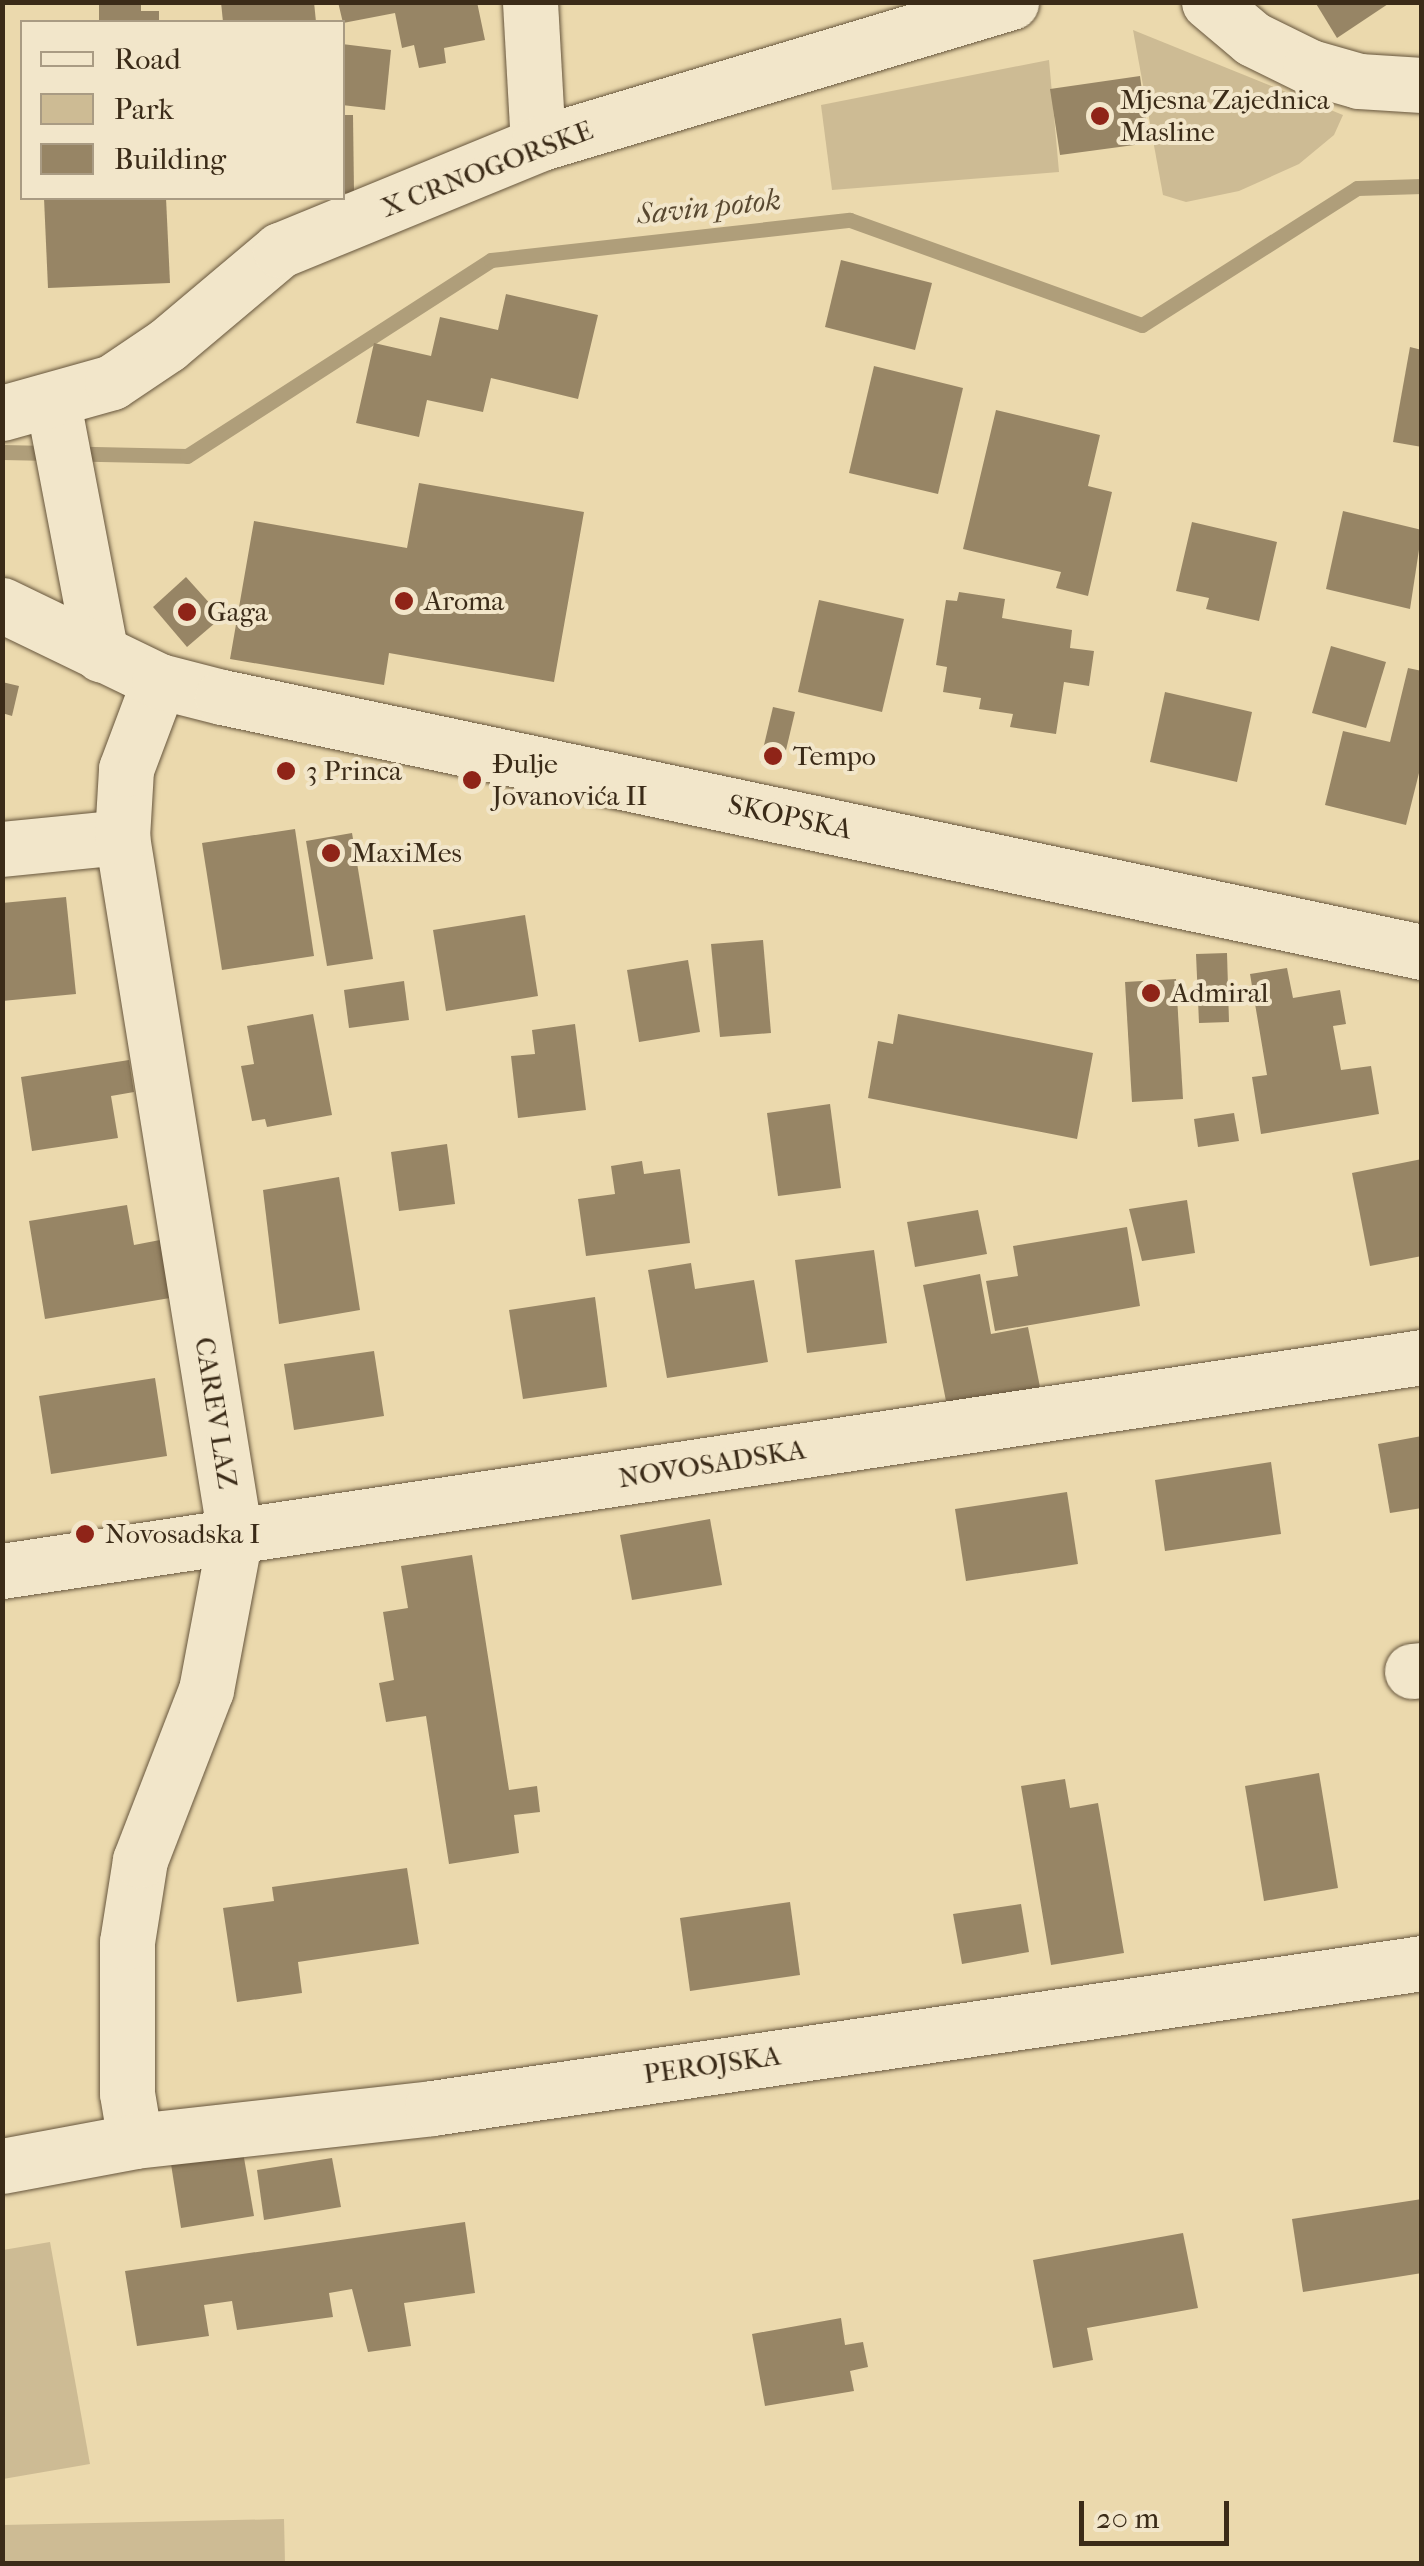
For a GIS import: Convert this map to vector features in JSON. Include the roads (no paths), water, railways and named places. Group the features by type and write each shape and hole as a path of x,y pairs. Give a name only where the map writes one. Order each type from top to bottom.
{"street":[{"path":"530,2 538,144"},
{"name":"X CRNOGORSKE","path":"38,418 112,382 167,345 280,250 538,144 1011,2"},
{"path":"1209,2 1253,39 1310,67 1359,80 1422,85"},
{"path":"38,418 75,529 101,654"},
{"name":"SKOPSKA","path":"2,605 160,681 1422,952"},
{"name":"CAREV LAZ","path":"134,2141 126,2017 140,1860 206,1690 235,1536 122,837 126,769 160,681"},
{"path":"2,849 122,837"},
{"name":"NOVOSADSKA","path":"2,1571 1422,1356"},
{"name":"PEROJSKA","path":"2,2166 134,2141 432,2108 1422,1962"}],"waterway":[{"name":"Savin potok","path":"2,452 187,456 491,260 850,220 1142,325 1357,188 1422,186"}],"place":[{"name":"Mjesna Zajednica Masline","path":"1100,116"},
{"name":"Aroma","path":"404,601"},
{"name":"Gaga","path":"187,612"},
{"name":"Tempo","path":"773,756"},
{"name":"3 Princa","path":"286,771"},
{"name":"Đulje Jovanovića II","path":"472,780"},
{"name":"MaxiMes","path":"331,853"},
{"name":"Admiral","path":"1151,993"},
{"name":"Novosadska I","path":"85,1534"}]}
